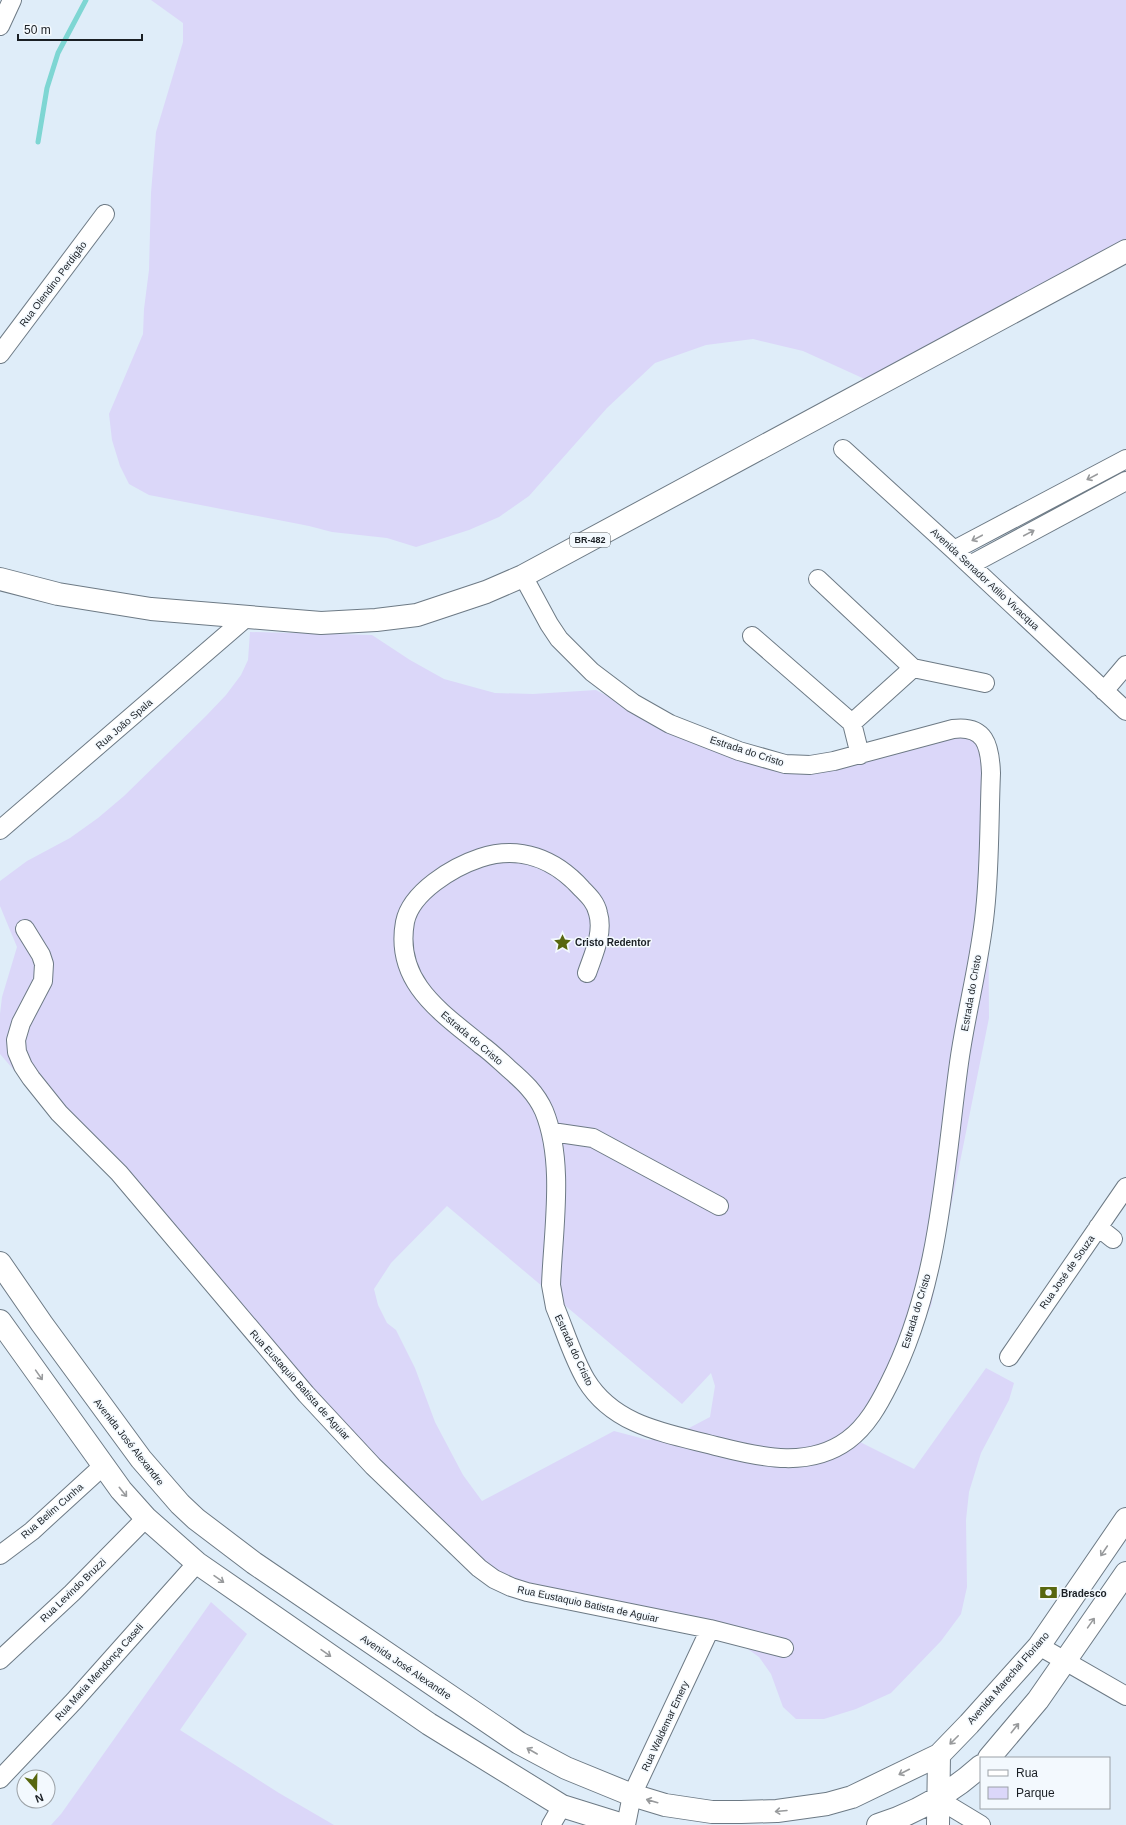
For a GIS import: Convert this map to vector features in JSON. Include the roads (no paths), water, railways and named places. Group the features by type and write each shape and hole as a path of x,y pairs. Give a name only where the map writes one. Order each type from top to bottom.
{"main road":[{"name":"BR-482","path":"0,579 58,594 151,609 321,623 376,620 417,615 486,592 523,576 1126,251"},
{"name":"Avenida José Alexandre","path":"0,1263 47,1331 140,1459 180,1504 196,1519 254,1563 434,1686 537,1754 632,1795 665,1805 712,1812 777,1811 827,1804 852,1797 939,1755"},
{"path":"0,1321 103,1466 146,1518 197,1563 415,1715 566,1807 625,1825"},
{"path":"20,1349 33,1334 47,1331"},
{"name":"Avenida Marechal Floriano","path":"939,1755 970,1724 1039,1646 1126,1519"},
{"path":"990,1757 1038,1700 1126,1573"},
{"path":"415,1715 434,1686"},
{"path":"938,1825 939,1755"},
{"path":"878,1825 938,1799 980,1767"},
{"path":"566,1807 587,1802 592,1796 593,1790 590,1778"}],"street":[{"path":"0,26 12,0"},
{"name":"Rua Olendino Perdigão","path":"0,354 105,214"},
{"name":"Avenida Senador Atilio Vivacqua","path":"843,449 954,550 1126,711"},
{"path":"954,550 1126,459"},
{"path":"970,565 1126,481"},
{"name":"Estrada do Cristo","path":"523,576 549,624 571,652 592,672 633,703 670,724 739,750 785,764 810,765 860,755 952,729 966,728 977,732 987,742 991,755 991,773 985,911 959,1062 945,1190 928,1274 912,1331 900,1362 880,1401 863,1426 849,1439 832,1449 795,1459 771,1458 743,1453 640,1425 625,1418 605,1403 586,1379 555,1307 552,1296 551,1285 555,1187 552,1132 544,1110 533,1092 482,1046 452,1022 423,994 409,971 404,952 403,935 410,906 435,882 448,873 480,858 499,853 518,853 545,859 574,880 593,900 598,913 598,942 587,973"},
{"path":"818,579 913,668 985,682"},
{"name":"Rua João Spala","path":"0,830 247,617"},
{"path":"752,636 852,723 860,755"},
{"path":"1104,691 1126,665"},
{"path":"852,723 913,668"},
{"name":"Rua Eustaquio Batista de Aguiar","path":"25,929 41,955 45,973 38,991 21,1024 16,1040 17,1052 23,1066 59,1113 118,1173 270,1352 373,1466 479,1568 494,1579 511,1587 527,1592 710,1629 784,1648"},
{"path":"552,1132 593,1138 719,1206"},
{"name":"Rua José de Souza","path":"1008,1357 1126,1187"},
{"path":"1098,1228 1113,1239"},
{"name":"Rua Belim Cunha","path":"0,1555 32,1531 103,1466"},
{"name":"Rua Levindo Bruzzi","path":"0,1660 72,1593 146,1518"},
{"name":"Rua Maria Mendonça Caseli","path":"0,1779 74,1701 197,1563"},
{"name":"Rua Waldemar Emery","path":"625,1825 632,1795 710,1629"},
{"path":"1039,1646 1126,1696"},
{"path":"938,1799 981,1825"},
{"path":"551,1825 566,1807"}],"waterway":[{"path":"38,142 47,88 58,53 86,0"}],"place":[{"name":"Cristo Redentor","path":"562,942"},
{"name":"Bradesco","path":"1048,1593"}]}
